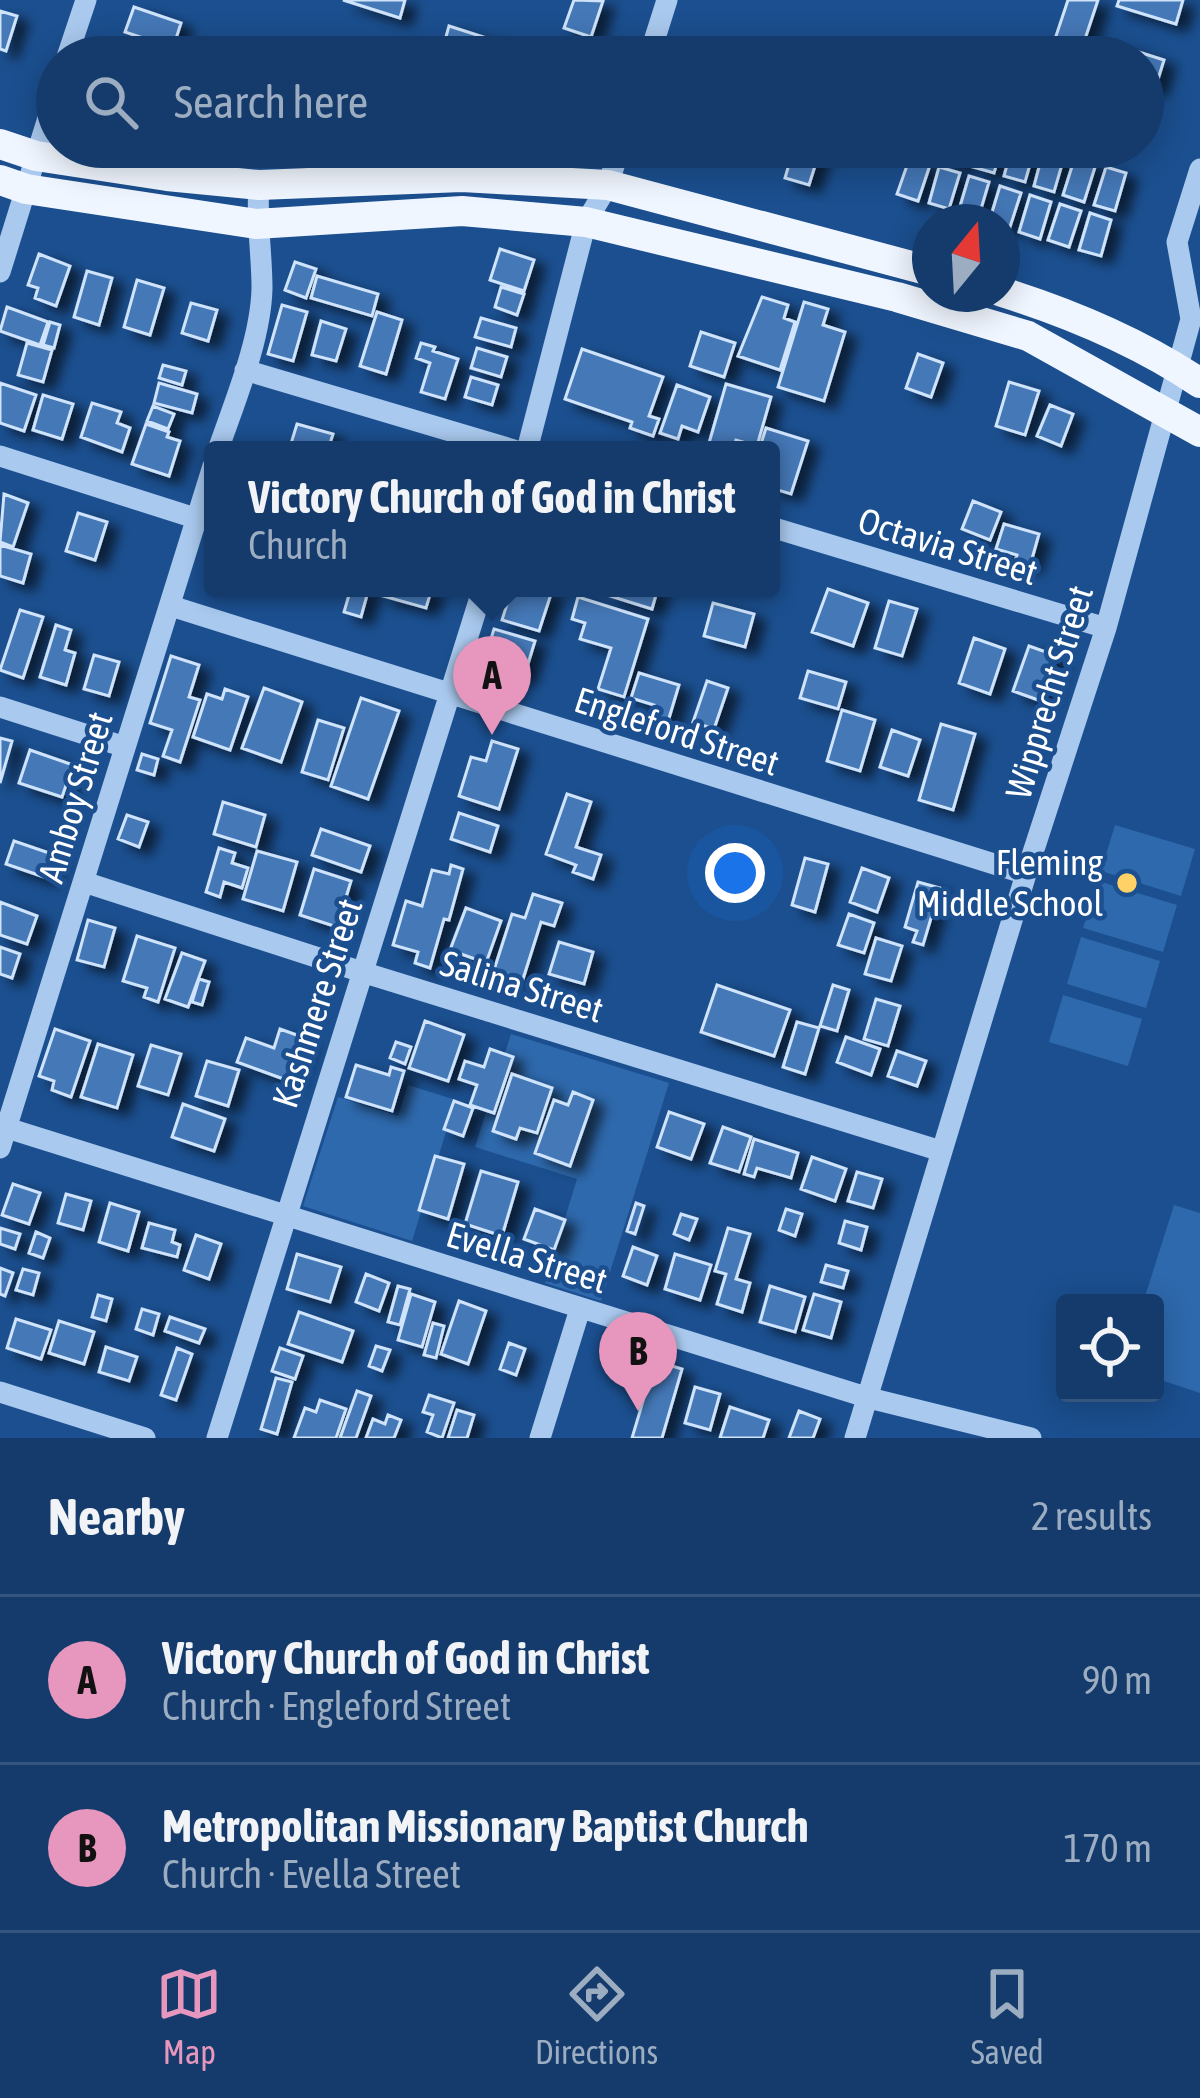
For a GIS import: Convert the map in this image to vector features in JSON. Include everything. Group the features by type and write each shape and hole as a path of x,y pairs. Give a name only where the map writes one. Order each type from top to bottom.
{"main road":[{"path":"0,144 36,156"},
{"path":"115,168 259,185 462,177 608,185 912,266"},
{"path":"13,184 256,224 462,211 586,222 897,296 1028,336 1200,432"},
{"path":"1020,298 1188,375"}],"street":[{"path":"75,36 86,0"},
{"path":"656,36 667,0"},
{"path":"0,272 13,184 36,156"},
{"path":"529,441 586,222 613,168"},
{"name":"Wipprecht Street","path":"855,1438 1106,628 1166,410 1188,375 1191,320 1177,242 1200,169"},
{"path":"221,441 245,370 262,291 256,224 259,185"},
{"path":"245,370 484,441"},
{"path":"0,456 195,518"},
{"name":"Amboy Street","path":"3,1138 204,492"},
{"name":"Octavia Street","path":"780,530 1106,628"},
{"name":"Kashmere Street","path":"217,1438 480,597"},
{"name":"Engleford Street","path":"171,606 1027,874"},
{"path":"0,707 124,747"},
{"name":"Salina Street","path":"84,881 941,1151"},
{"name":"Evella Street","path":"3,1138 284,1215 869,1398 1031,1438"},
{"path":"540,1438 580,1309"},
{"path":"0,1392 145,1438"}],"shaded area":[{"path":"1115,825 1195,849 1181,896 1101,871"},
{"path":"1098,881 1177,905 1163,952 1083,928"},
{"path":"1081,937 1160,961 1146,1008 1067,984"},
{"path":"1063,995 1142,1019 1128,1066 1049,1042"},
{"path":"511,1034 669,1083 601,1301 545,1283 577,1179 475,1147"},
{"path":"408,1085 456,1100 412,1241 303,1206 338,1097 398,1116"},
{"path":"1174,1205 1200,1213 1200,1393 1164,1381 1164,1294 1146,1294"}],"building":[{"path":"343,0 405,0 400,18"},
{"path":"574,0 603,1 591,36 564,28"},
{"path":"1068,0 1098,0 1086,36 1056,36"},
{"path":"1119,0 1183,0 1176,24 1117,6"},
{"path":"134,7 181,23 177,36 125,32"},
{"path":"0,11 17,16 6,51 0,49"},
{"path":"449,26 480,36 446,36"},
{"path":"788,168 814,168 809,185 785,178"},
{"path":"906,168 929,168 918,201 897,194"},
{"path":"939,168 960,173 951,204 932,204"},
{"path":"1006,168 1029,168 1025,182 1004,176"},
{"path":"1039,168 1061,168 1054,192 1034,186"},
{"path":"1072,168 1095,168 1084,202 1063,195"},
{"path":"1106,168 1126,173 1115,211 1094,205"},
{"path":"969,176 989,182 982,204 961,204"},
{"path":"1000,186 1021,193 1017,204 994,204"},
{"path":"1030,195 1051,202 1040,239 1020,229"},
{"path":"1060,204 1081,211 1069,247 1048,240"},
{"path":"1090,213 1111,220 1101,256 1079,250"},
{"path":"500,249 534,260 524,291 490,280"},
{"path":"39,254 70,266 56,306 35,298 38,288 28,285"},
{"path":"295,262 316,269 306,298 285,290"},
{"path":"87,271 112,278 99,325 74,317"},
{"path":"317,276 378,294 372,316 311,298"},
{"path":"137,280 164,288 150,335 124,327"},
{"path":"501,287 524,294 517,315 495,307"},
{"path":"762,297 788,305 784,318 795,322 780,370 738,356"},
{"path":"804,302 828,309 823,325 845,332 824,401 778,387"},
{"path":"191,303 217,310 208,341 182,333"},
{"path":"282,305 307,312 293,361 268,354"},
{"path":"7,307 48,322 40,345 0,331"},
{"path":"377,312 402,320 386,374 360,366"},
{"path":"481,318 516,328 511,347 475,337"},
{"path":"321,321 346,329 336,361 312,355"},
{"path":"50,322 60,325 54,348 43,345"},
{"path":"701,332 735,343 724,377 690,366"},
{"path":"27,343 52,350 43,382 18,375"},
{"path":"421,343 458,359 445,399 421,392 430,363 416,358"},
{"path":"477,348 507,357 501,377 471,368"},
{"path":"582,349 663,377 649,416 659,419 653,436 630,428 632,422 565,399"},
{"path":"918,354 943,363 931,397 906,388"},
{"path":"163,365 186,371 182,385 159,378"},
{"path":"471,377 498,385 492,405 465,397"},
{"path":"1009,382 1039,391 1025,435 996,426"},
{"path":"0,383 36,395 24,431 0,423"},
{"path":"159,383 197,394 192,413 154,403"},
{"path":"726,384 771,397 758,441 710,441"},
{"path":"677,385 710,397 698,432 682,426 678,439 660,433"},
{"path":"43,395 73,404 62,439 33,430"},
{"path":"92,403 121,412 117,423 130,428 122,452 81,437"},
{"path":"1050,405 1073,414 1061,446 1037,436"},
{"path":"153,406 174,414 168,429 147,421"},
{"path":"146,424 180,441 169,476 132,464"},
{"path":"297,424 333,434 331,441 292,441"},
{"path":"766,428 808,441 791,494 780,491 780,441 762,441"},
{"path":"4,494 28,503 13,547 0,542"},
{"path":"973,501 1001,512 990,540 962,529"},
{"path":"78,513 107,522 95,560 66,551"},
{"path":"1004,524 1039,534 1030,566 1015,561 1017,555 996,549"},
{"path":"0,545 31,554 23,583 0,576"},
{"path":"828,589 868,603 853,646 812,632"},
{"path":"348,597 367,597 361,617 344,612"},
{"path":"387,597 429,597 426,608"},
{"path":"509,597 550,597 539,631 502,620"},
{"path":"578,597 648,619 624,697 598,689 611,648 580,639 585,623 572,619"},
{"path":"613,597 655,597 652,609"},
{"path":"889,601 917,609 902,656 875,648"},
{"path":"713,603 754,614 745,647 704,636"},
{"path":"20,610 43,617 23,678 0,670"},
{"path":"56,625 71,630 65,650 75,653 66,685 40,677"},
{"path":"494,629 535,641 524,677 483,664"},
{"path":"974,638 1005,649 990,694 959,683"},
{"path":"1029,646 1057,656 1041,701 1013,691"},
{"path":"94,655 119,662 109,696 84,689"},
{"path":"171,656 199,665 189,697 200,700 180,762 163,756 172,730 150,723"},
{"path":"808,671 846,682 838,709 800,698"},
{"path":"639,673 679,685 666,728 649,722 654,705 631,698"},
{"path":"707,681 728,688 714,729 693,722"},
{"path":"264,688 302,702 281,762 242,748"},
{"path":"225,689 248,697 230,750 193,737 207,694 222,699"},
{"path":"361,698 399,711 368,799 331,786"},
{"path":"842,710 875,720 860,771 827,761"},
{"path":"318,720 344,728 328,780 302,772"},
{"path":"941,724 975,734 953,810 919,800"},
{"path":"892,730 920,740 908,776 880,767"},
{"path":"0,738 12,741 0,783"},
{"path":"492,741 518,749 499,809 459,796 471,757 486,761"},
{"path":"30,750 73,765 62,797 19,783"},
{"path":"142,754 158,759 154,775 137,770"},
{"path":"567,794 591,802 576,847 601,855 593,879 573,872 576,865 546,854"},
{"path":"223,802 265,815 256,847 214,834"},
{"path":"459,813 498,826 490,852 451,839"},
{"path":"127,815 148,822 139,847 118,839"},
{"path":"321,829 370,846 361,872 312,855"},
{"path":"14,841 55,855 47,878 6,864"},
{"path":"219,848 235,853 232,863 248,868 242,888 224,882 220,897 206,892"},
{"path":"257,851 297,862 283,911 243,899"},
{"path":"805,858 828,864 815,912 792,905"},
{"path":"451,865 463,869 430,968 415,963 418,952 393,945 406,901 422,906 432,870 449,874"},
{"path":"862,868 889,878 877,912 850,902"},
{"path":"314,869 351,881 337,927 300,915"},
{"path":"918,882 940,888 923,945 913,942 917,931 905,927"},
{"path":"533,894 562,903 554,926 541,922 523,979 494,970 512,914 525,918"},
{"path":"0,902 37,916 27,944 0,935"},
{"path":"466,908 501,921 486,963 450,950"},
{"path":"849,914 874,923 864,953 838,945"},
{"path":"88,920 115,928 104,967 77,960"},
{"path":"137,936 175,948 158,1002 144,997 147,988 123,981"},
{"path":"876,938 902,946 891,981 865,974"},
{"path":"559,942 593,952 584,984 549,974"},
{"path":"0,947 20,954 12,978 0,974"},
{"path":"182,953 205,961 188,1007 165,999"},
{"path":"199,979 209,982 202,1005 192,1002"},
{"path":"717,985 790,1010 774,1056 701,1032"},
{"path":"833,985 849,990 837,1031 820,1026"},
{"path":"876,999 900,1006 888,1046 864,1039"},
{"path":"425,1021 464,1035 448,1081 409,1068"},
{"path":"797,1022 819,1028 805,1074 783,1067"},
{"path":"55,1029 90,1041 71,1097 52,1090 54,1081 39,1076"},
{"path":"280,1029 305,1038 289,1081 237,1062 246,1038 274,1048"},
{"path":"846,1037 880,1049 871,1075 837,1062"},
{"path":"396,1042 411,1047 405,1064 390,1058"},
{"path":"98,1044 133,1055 117,1108 81,1097"},
{"path":"151,1045 181,1054 168,1095 138,1086"},
{"path":"490,1049 513,1057 494,1113 470,1105 477,1085 459,1079 465,1061 484,1067"},
{"path":"897,1051 926,1061 917,1086 888,1076"},
{"path":"207,1061 239,1070 228,1106 196,1096"},
{"path":"356,1065 389,1075 391,1067 404,1071 392,1111 346,1097"},
{"path":"512,1074 552,1088 537,1133 520,1128 516,1139 493,1131"},
{"path":"573,1092 593,1100 570,1166 535,1153 554,1100 568,1105"},
{"path":"454,1101 473,1108 463,1136 444,1129"},
{"path":"183,1104 225,1119 214,1151 172,1137"},
{"path":"669,1112 704,1124 691,1159 657,1147"},
{"path":"723,1127 751,1137 739,1172 710,1163"},
{"path":"754,1139 798,1153 791,1178 757,1168 754,1177 744,1174"},
{"path":"435,1156 464,1164 448,1219 419,1210"},
{"path":"812,1157 846,1169 835,1201 801,1189"},
{"path":"481,1171 518,1182 502,1236 465,1224"},
{"path":"857,1172 882,1179 873,1208 848,1201"},
{"path":"13,1184 40,1193 29,1224 2,1215"},
{"path":"66,1194 91,1201 83,1230 58,1223"},
{"path":"110,1203 139,1212 128,1251 99,1242"},
{"path":"636,1203 644,1206 635,1234 627,1231"},
{"path":"535,1209 565,1220 554,1250 524,1239"},
{"path":"786,1209 802,1214 795,1236 779,1230"},
{"path":"681,1214 697,1219 689,1240 674,1234"},
{"path":"845,1221 867,1227 861,1250 839,1243"},
{"path":"149,1223 175,1230 172,1242 180,1245 177,1257 142,1248"},
{"path":"0,1228 20,1234 15,1249 0,1244"},
{"path":"728,1228 750,1234 736,1279 750,1283 742,1312 717,1304 726,1274 715,1271"},
{"path":"36,1232 50,1238 43,1258 29,1253"},
{"path":"196,1235 221,1244 209,1279 184,1270"},
{"path":"633,1247 657,1256 647,1285 623,1276"},
{"path":"297,1254 341,1267 330,1302 287,1289"},
{"path":"675,1254 711,1265 700,1300 665,1289"},
{"path":"826,1265 848,1271 843,1288 821,1282"},
{"path":"0,1268 13,1273 5,1296 0,1294"},
{"path":"23,1269 39,1273 33,1295 16,1290"},
{"path":"366,1274 389,1283 379,1311 356,1302"},
{"path":"398,1286 410,1289 400,1325 388,1322"},
{"path":"770,1286 805,1297 795,1332 760,1322"},
{"path":"411,1294 435,1302 422,1347 398,1340"},
{"path":"814,1294 841,1302 831,1338 803,1330"},
{"path":"98,1295 112,1299 106,1321 92,1317"},
{"path":"459,1301 486,1311 468,1364 441,1354"},
{"path":"142,1309 159,1314 153,1335 136,1329"},
{"path":"299,1312 353,1331 342,1362 288,1344"},
{"path":"170,1317 205,1329 199,1343 165,1331"},
{"path":"16,1319 51,1330 41,1359 7,1348"},
{"path":"59,1321 94,1332 84,1364 49,1353"},
{"path":"433,1323 444,1326 436,1358 424,1355"},
{"path":"509,1343 525,1349 516,1375 500,1369"},
{"path":"376,1346 390,1350 382,1371 369,1366"},
{"path":"106,1347 137,1357 129,1381 99,1372"},
{"path":"177,1348 192,1354 176,1400 161,1395"},
{"path":"280,1348 303,1356 295,1379 272,1371"},
{"path":"655,1361 682,1369 662,1438 632,1438"},
{"path":"276,1378 292,1382 277,1434 261,1429"},
{"path":"695,1387 720,1394 710,1430 685,1423"},
{"path":"357,1391 371,1396 356,1438 340,1438"},
{"path":"429,1395 454,1403 442,1438 427,1432 433,1415 423,1412"},
{"path":"320,1400 346,1409 336,1438 294,1438 305,1408 316,1412"},
{"path":"730,1407 769,1420 763,1438 720,1438"},
{"path":"457,1410 474,1415 467,1438 448,1438"},
{"path":"799,1411 820,1419 813,1438 789,1438"},
{"path":"388,1415 401,1420 394,1438 366,1438 373,1419 385,1424"}],"place":[{"name":"Victory Church of God in Christ","path":"492,735"},
{"name":"Fleming Middle School","path":"1127,883"},
{"name":"Metropolitan Missionary Baptist Church","path":"638,1411"}]}
